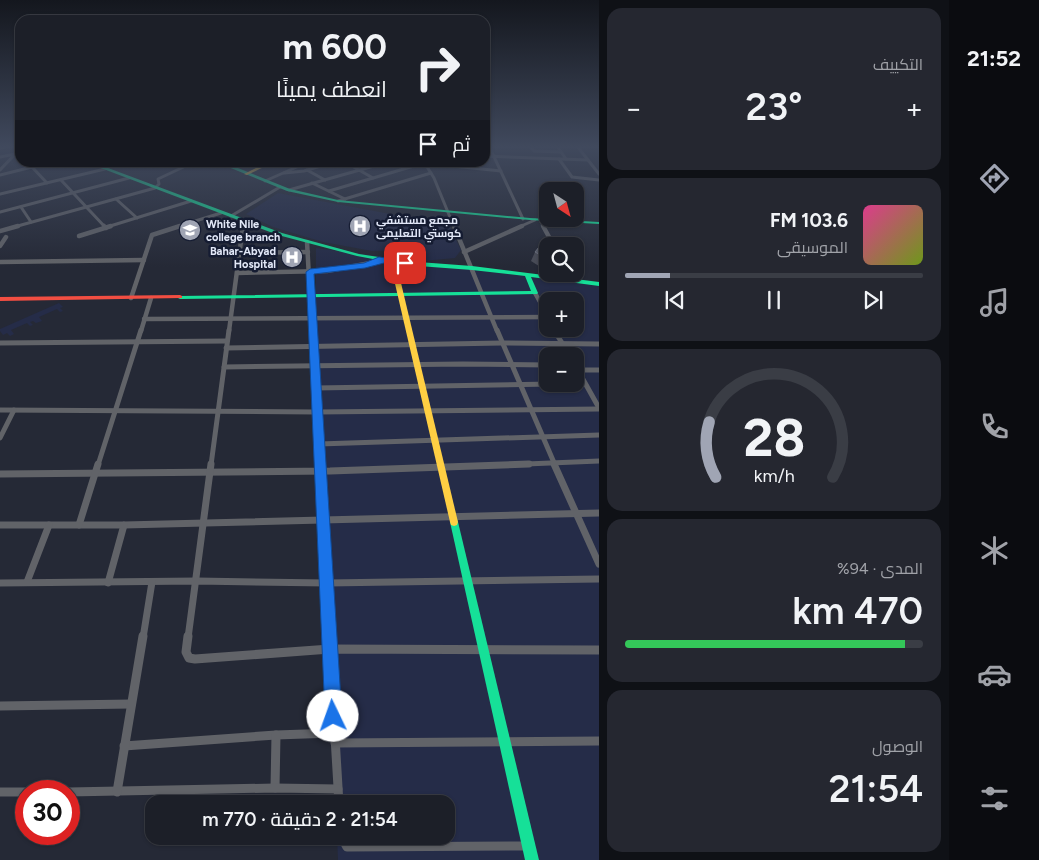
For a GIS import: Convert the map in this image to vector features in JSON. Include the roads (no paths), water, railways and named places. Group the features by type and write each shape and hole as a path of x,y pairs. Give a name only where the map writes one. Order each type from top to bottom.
{"main road":[{"path":"150,186 244,221 307,242 380,260 394,268 506,741 532,860"},
{"path":"280,187 342,200 523,219 599,223"},
{"path":"394,268 405,263 539,275"},
{"path":"0,299 535,293 527,274"},
{"path":"584,280 599,284"}],"street":[{"path":"0,194 34,186"},
{"path":"67,186 106,228"},
{"path":"0,212 99,186"},
{"path":"289,190 302,186"},
{"path":"319,186 342,200 386,186"},
{"path":"329,191 345,186"},
{"path":"436,186 472,268 510,364 522,385 553,462 599,564"},
{"path":"508,186 523,219"},
{"path":"231,216 280,187"},
{"path":"0,231 155,188"},
{"path":"116,199 137,218"},
{"path":"79,236 191,201"},
{"path":"21,207 31,222"},
{"path":"132,298 152,235 222,213"},
{"path":"464,252 537,220 548,237"},
{"path":"244,221 186,652 189,658 330,649 599,650"},
{"path":"0,246 6,238"},
{"path":"307,242 313,319 322,521 338,795"},
{"path":"240,253 308,252"},
{"path":"0,262 144,260"},
{"path":"237,272 310,272 345,269 380,260"},
{"path":"535,293 539,300"},
{"path":"79,525 150,298"},
{"path":"144,319 406,319 539,316"},
{"path":"558,337 563,345"},
{"path":"0,343 227,341"},
{"path":"226,348 314,345 599,344"},
{"path":"224,367 416,364 539,365"},
{"path":"584,368 599,370"},
{"path":"0,410 317,412 599,408 584,382"},
{"path":"316,388 539,384"},
{"path":"0,438 3,427 14,410"},
{"path":"318,444 599,435"},
{"path":"0,474 97,472 211,473 441,468 599,461"},
{"path":"0,526 599,514"},
{"path":"27,582 50,525"},
{"path":"108,582 124,525"},
{"path":"0,583 197,581 327,583 599,579"},
{"path":"116,792 152,582"},
{"path":"0,706 131,704"},
{"path":"124,746 276,735 334,733"},
{"path":"275,788 276,735"},
{"path":"335,743 599,742"},
{"path":"80,792 275,788 338,789"},
{"path":"0,792 15,792"},
{"path":"346,845 347,847 528,846"}],"place":[{"name":"مجمع مستشفي كوستي التعليمى","path":"360,226"},
{"name":"White Nile college branch","path":"190,230"},
{"name":"Bahar-Abyad Hospital","path":"292,257"}]}
